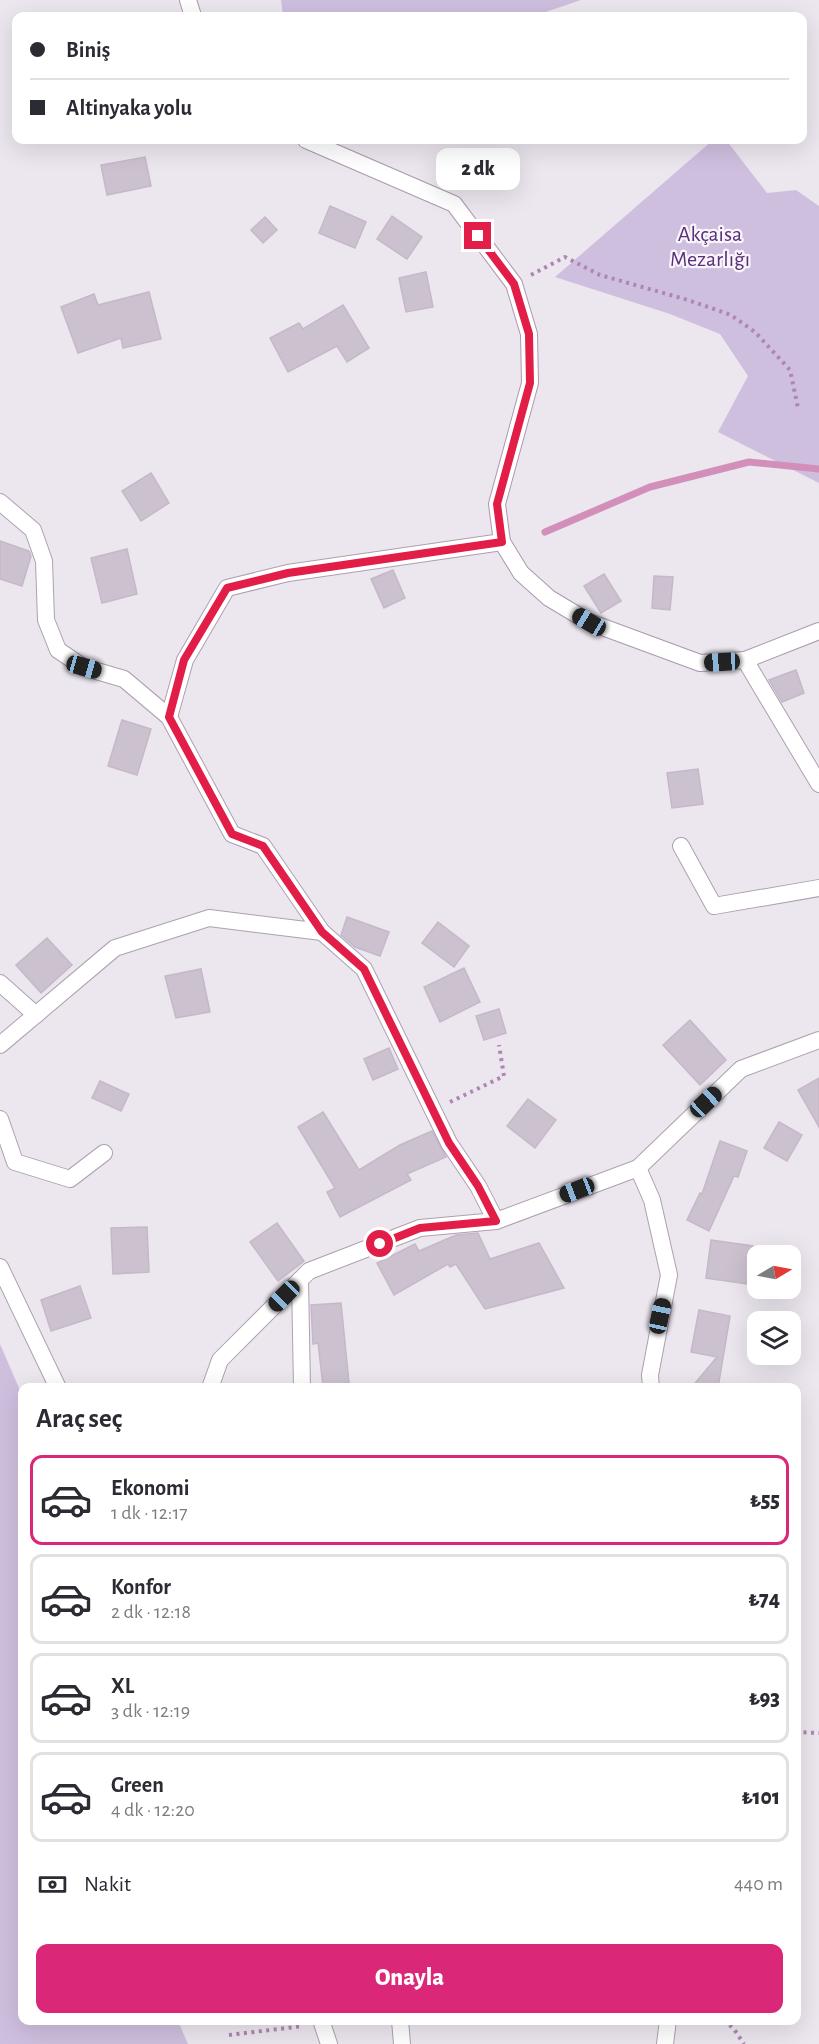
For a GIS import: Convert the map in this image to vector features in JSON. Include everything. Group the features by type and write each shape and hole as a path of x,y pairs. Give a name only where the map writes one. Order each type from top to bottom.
{"street":[{"path":"315,144 454,204 514,284 529,334 530,383 497,504 502,542 520,573 549,598 589,622 700,663 745,660 819,631"},
{"path":"0,502 33,530 44,561 46,620 58,650 84,667 124,679 169,717 232,834 263,846 322,932 364,969 449,1143 478,1186 496,1221"},
{"path":"169,717 184,660 227,588 288,573 502,542"},
{"path":"745,660 819,784"},
{"path":"681,846 714,906 819,888"},
{"path":"0,1045 115,948 209,918 322,932"},
{"path":"0,982 36,1015"},
{"path":"212,1383 220,1360 309,1271 420,1228 496,1221 638,1168 741,1070 819,1040"},
{"path":"0,1119 15,1162 70,1179 104,1153"},
{"path":"638,1168 652,1200 669,1275 650,1375 651,1383"},
{"path":"0,1267 56,1383"},
{"path":"300,1280 302,1383"},
{"path":"322,2025 329,2044"},
{"path":"400,2025 402,2044"},
{"path":"665,2044 667,2025"}],"path":[{"path":"514,284 565,256 600,275 731,315 755,332 790,370 798,408"},
{"path":"433,1110 504,1076 499,1045"},
{"path":"801,1732 819,1733"},
{"path":"229,2035 300,2025"},
{"path":"730,2025 744,2044"}],"green space":[{"path":"281,0 581,0 546,12 282,12"},
{"name":"Akçaisa Mezarlığı","path":"708,144 729,144 767,193 796,190 819,206 819,483 718,432 748,376 720,334 670,314 555,277"},
{"path":"0,1344 18,1386 18,2025 180,2025 188,2044 0,2044"}],"building":[{"path":"145,157 151,186 107,195 101,165"},
{"path":"330,206 366,222 355,248 319,233"},
{"path":"392,216 422,237 407,259 377,239"},
{"path":"265,217 277,230 263,243 251,230"},
{"path":"426,272 433,307 406,312 399,278"},
{"path":"149,292 161,339 123,348 121,338 78,353 61,307 94,294 98,305"},
{"path":"343,305 369,348 347,362 337,346 288,372 270,338 299,323 303,329"},
{"path":"151,473 169,503 141,521 122,491"},
{"path":"0,541 29,551 31,556 22,586 0,579"},
{"path":"127,549 137,594 102,603 91,558"},
{"path":"393,570 405,598 384,608 371,579"},
{"path":"604,574 621,601 601,613 584,586"},
{"path":"654,576 673,577 670,610 652,608"},
{"path":"796,670 804,693 782,702 769,680"},
{"path":"122,720 151,729 137,775 108,766"},
{"path":"698,769 703,804 672,808 667,773"},
{"path":"347,917 389,932 380,956 355,947 341,935"},
{"path":"438,922 469,946 454,967 422,943"},
{"path":"47,938 72,965 41,993 16,965"},
{"path":"464,968 480,1002 440,1022 424,987"},
{"path":"201,969 210,1012 176,1018 165,976"},
{"path":"499,1009 506,1033 484,1040 476,1016"},
{"path":"690,1020 726,1060 700,1085 663,1045"},
{"path":"389,1048 398,1069 373,1080 364,1059"},
{"path":"819,1078 819,1127 798,1090"},
{"path":"100,1081 129,1094 121,1111 92,1098"},
{"path":"528,1099 556,1120 535,1148 507,1126"},
{"path":"323,1112 359,1170 400,1145 432,1131 446,1157 407,1174 411,1180 340,1217 327,1192 335,1188 298,1127"},
{"path":"779,1122 802,1135 787,1161 764,1148"},
{"path":"720,1141 747,1151 738,1177 734,1176 709,1231 687,1220 700,1193 702,1194"},
{"path":"277,1223 304,1261 278,1281 250,1242"},
{"path":"147,1227 149,1272 113,1274 111,1228"},
{"path":"478,1233 490,1259 539,1243 564,1288 485,1309 456,1264 450,1267 448,1264 394,1295 377,1263 415,1244 419,1251 456,1235"},
{"path":"711,1240 747,1245 747,1284 706,1278"},
{"path":"80,1286 91,1318 51,1331 41,1300"},
{"path":"341,1303 349,1383 323,1383 318,1343 313,1344 311,1305"},
{"path":"699,1310 730,1316 719,1383 695,1383 717,1357 691,1352"}],"waterway":[{"path":"545,532 650,487 749,462 819,469"}],"route":[{"path":"380,1244 420,1228 496,1221 478,1186 449,1143 364,969 322,932 263,846 232,834 169,717 184,660 227,588 288,573 502,542 497,504 530,383 529,334 514,284 478,236"}]}
